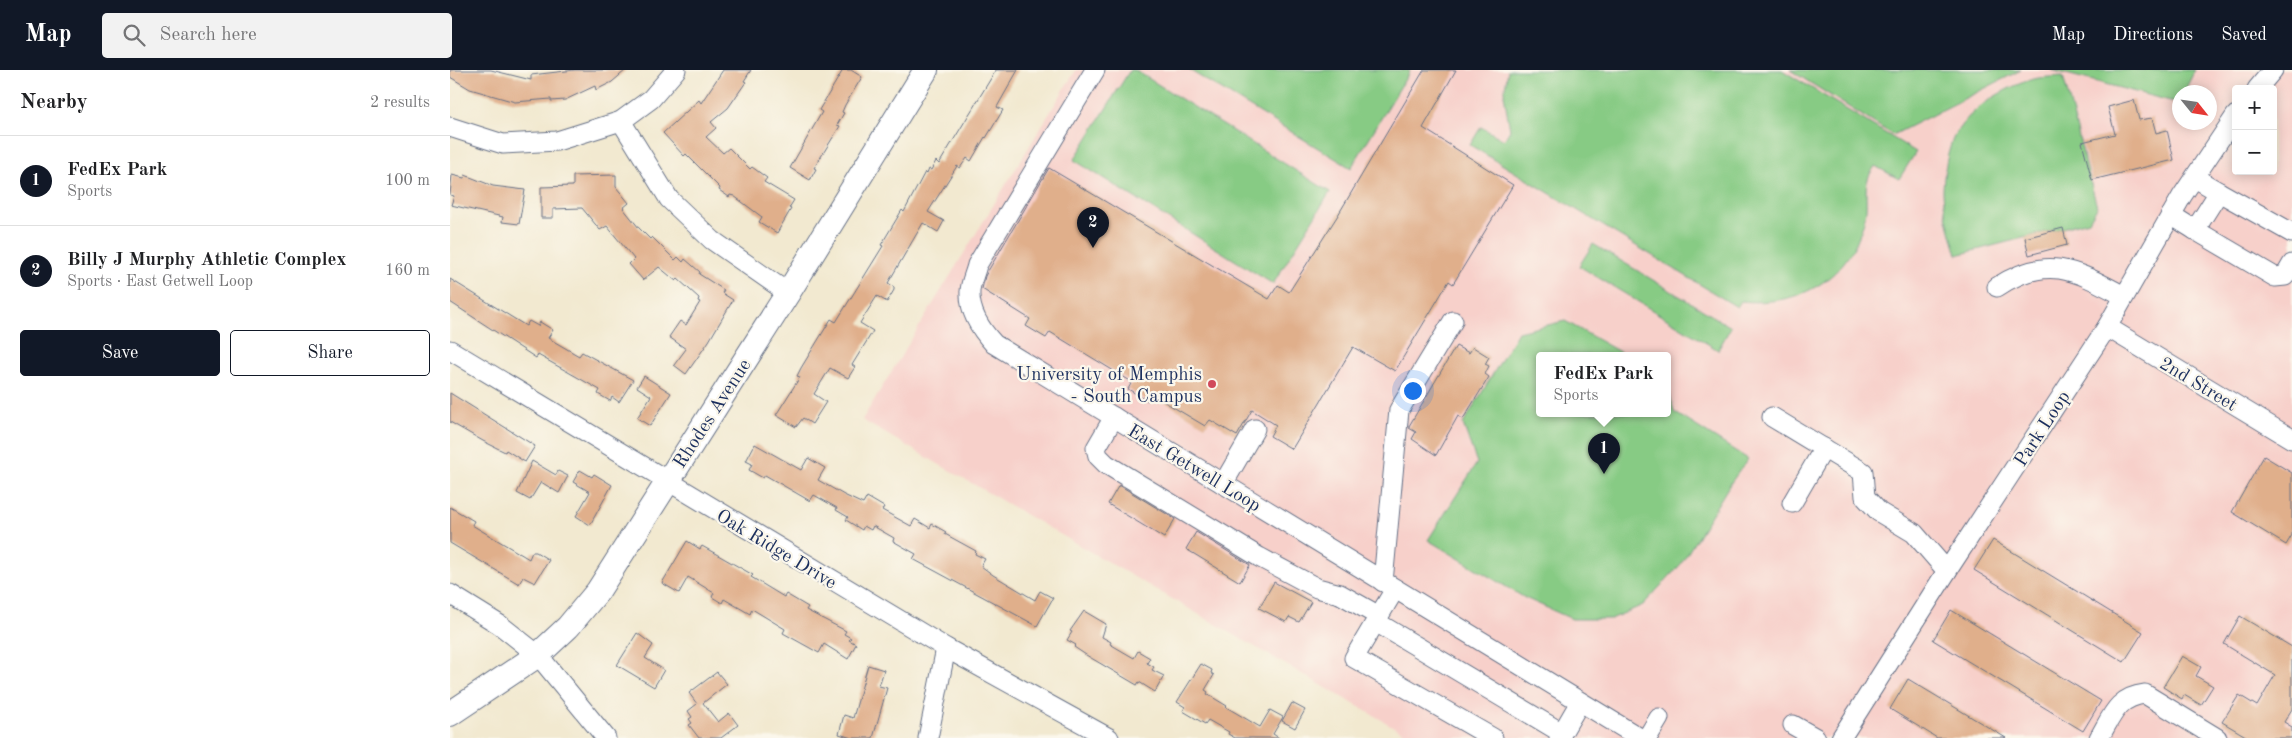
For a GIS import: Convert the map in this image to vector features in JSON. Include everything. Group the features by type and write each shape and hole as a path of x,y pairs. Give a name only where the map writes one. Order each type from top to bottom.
{"main road":[{"name":"Rhodes Avenue","path":"450,714 538,655 568,627 598,591 788,293 926,70"}],"street":[{"path":"450,127 502,144 557,141 621,121 651,99 676,70"},
{"name":"East Getwell Loop","path":"1095,70 977,265 970,292 973,310 981,331 994,344 1640,738"},
{"path":"2260,85 2273,70"},
{"path":"621,121 669,199 712,240 788,293"},
{"name":"Park Loop","path":"1841,738 1947,571 2107,327 2171,215 2232,121"},
{"path":"2195,178 2292,233"},
{"path":"2196,230 2219,192"},
{"path":"2171,215 2275,277 2285,276 2292,264"},
{"path":"1997,288 2021,273 2048,268 2060,268 2086,277 2124,296"},
{"path":"1453,321 1400,410 1389,585 1378,619 1354,658 1493,738"},
{"name":"2nd Street","path":"2107,327 2292,439"},
{"name":"Oak Ridge Drive","path":"450,350 946,648 1109,738"},
{"path":"1772,417 1863,472 1865,498 1879,512 1914,533 1947,571"},
{"path":"1114,418 1096,448 1098,456 1106,464 1259,557 1317,588 1340,594 1560,735 1580,702"},
{"path":"1223,484 1255,429"},
{"path":"1792,503 1824,448"},
{"path":"450,594 500,625 538,655 606,738"},
{"path":"928,738 946,648"},
{"path":"2099,738 2118,706 2131,696 2145,694 2217,738"},
{"path":"1647,738 1659,718"},
{"path":"1793,725 1816,738"}],"shaded area":[{"name":"University of Memphis - South Campus","path":"1076,70 2292,70 2292,738 1413,738 862,420"}],"green space":[{"path":"1130,70 1135,70 1330,192 1273,284 1074,160"},
{"path":"1189,70 1407,70 1410,71 1351,168"},
{"path":"1508,70 1782,70 1916,152 1899,179 1875,166 1869,175 1867,183 1866,213 1858,238 1848,257 1835,272 1820,284 1803,293 1784,299 1763,302 1741,301 1737,307 1470,145 1481,127 1504,140 1510,130 1504,94"},
{"path":"1790,70 2021,70 1893,135"},
{"path":"2051,70 2195,70 2188,85 2172,85 2172,101"},
{"path":"2063,76 2097,207 2089,221 1957,255 1946,216 1943,192 1946,161 1953,138 1971,115 2000,93 2033,79"},
{"path":"1593,244 1731,327 1718,350 1579,266"},
{"path":"1565,321 1620,352 1536,352 1536,417 1671,417 1671,399 1674,412 1748,459 1730,484 1681,564 1643,605 1611,619 1572,619 1525,598 1428,540 1477,463 1463,424 1518,332"}],"building":[{"path":"450,70 491,70 531,80 531,75 575,70 626,70 612,82 596,90 595,86 565,100 551,101 551,99 515,102 470,89 450,77"},
{"path":"723,70 751,70 744,81 746,82 728,108 711,122 716,128 706,137 723,153 729,148 750,169 752,167 767,178 764,182 794,200 777,233 759,222 762,217 734,196 730,195 729,197 719,190 720,188 686,154 684,156 663,133 699,100 701,103"},
{"path":"843,70 851,70 862,77 845,105 842,112 844,113 837,125 840,126 814,168 816,169 810,180 790,168 822,112 819,110"},
{"path":"996,70 1018,70 997,107 1003,110 986,138 971,161 967,158 960,168 957,166 928,212 944,221 938,232 923,223 888,283 894,287 894,290 887,302 877,296 860,323 873,331 852,365 855,367 848,378 830,368 814,394 826,402 812,424 803,418 796,427 776,415 800,377 797,376 801,368 831,319 836,322 883,246 881,245 902,210 904,212 925,172 927,174 929,169 931,170 936,161 939,164"},
{"path":"1424,70 1456,70 1423,128 1513,185 1453,284 1449,281 1395,371 1353,347 1292,449 1270,436 1276,425 1252,410 1237,436 1210,420 1205,426 1153,395 1148,401 1128,389 1132,382 1050,332 1046,338 1026,326 1030,319 982,289 985,276 1049,168 1269,299 1278,285 1289,292 1338,215"},
{"path":"2134,100 2139,120 2152,118 2156,133 2167,130 2174,160 2092,180 2082,142 2115,134 2108,107"},
{"path":"452,175 464,178 465,175 493,186 525,190 519,224 502,222 503,217 451,205 454,196 450,195"},
{"path":"616,175 616,187 629,203 623,208 639,228 650,239 652,237 675,260 678,257 683,262 685,259 700,272 699,274 724,290 722,293 733,300 709,341 686,374 674,365 686,349 669,337 680,321 686,325 700,302 698,301 699,298 678,279 676,281 659,267 643,280 629,264 634,259 607,226 600,230 582,208 553,209 553,218 541,218 541,187 573,186 573,176"},
{"path":"2063,228 2067,245 2029,255 2025,238"},
{"path":"450,279 526,326 529,321 538,326 540,322 553,330 548,338 579,356 582,352 633,380 619,402 612,397 610,401 598,394 600,390 538,355 536,358 450,302"},
{"path":"1456,346 1469,353 1473,347 1489,357 1485,364 1489,366 1485,374 1489,377 1463,419 1458,416 1436,455 1412,439 1416,432 1409,428 1409,426"},
{"path":"644,376 671,393 650,426 637,418 651,396 637,387"},
{"path":"450,393 535,446 525,462 506,450 505,452 483,441 450,422"},
{"path":"755,444 801,470 808,458 825,468 818,480 844,495 863,504 867,497 884,507 882,510 911,526 915,519 930,528 932,524 946,532 945,534 976,551 975,554 985,559 981,566 993,575 1035,600 1040,591 1053,598 1037,626 913,559 916,554 893,541 894,538 873,526 871,530 864,526 862,530 846,520 848,517 836,510 837,508 814,495 810,501 765,475 763,478 749,470 752,464 746,461"},
{"path":"2264,456 2292,473 2292,535 2286,545 2232,512"},
{"path":"532,461 556,475 558,471 568,476 559,493 541,482 530,500 517,493"},
{"path":"580,470 592,477 594,474 612,485 590,525 576,516 590,492 573,482"},
{"path":"1119,485 1175,519 1164,538 1108,504"},
{"path":"450,507 474,521 472,525 529,559 532,552 536,552 549,560 535,583 523,577 519,584 450,543"},
{"path":"1196,532 1250,565 1240,582 1186,549"},
{"path":"1993,540 2143,632 2124,662 1974,570"},
{"path":"687,541 700,549 702,546 753,575 751,577 784,597 786,594 808,607 806,610 846,631 844,634 856,644 848,659 824,644 819,653 783,633 785,629 752,609 750,614 724,599 722,603 712,597 714,593 688,577 679,593 662,583"},
{"path":"1274,582 1311,602 1299,622 1289,617 1286,622 1259,608"},
{"path":"1951,610 2101,701 2083,731 1933,640"},
{"path":"1084,611 1106,624 1102,637 1111,642 1110,644 1134,658 1138,651 1150,658 1147,663 1154,667 1152,670 1164,676 1155,692 1139,682 1137,685 1086,655 1074,647 1076,645 1067,640 1072,632 1070,631"},
{"path":"2240,616 2292,647 2292,709 2284,722 2292,727 2292,738 2249,738 2222,722 2239,695 2257,706 2275,675 2224,644"},
{"path":"637,633 653,645 645,658 664,670 654,687 617,665"},
{"path":"2182,656 2201,667 2196,676 2213,686 2201,705 2184,695 2182,699 2163,687"},
{"path":"1201,664 1212,670 1211,673 1214,675 1205,690 1208,692 1207,694 1226,707 1260,727 1270,710 1283,717 1273,734 1279,738 1235,738 1228,734 1229,732 1208,720 1205,724 1183,711 1185,707 1177,702"},
{"path":"868,665 884,670 879,686 887,688 873,738 852,738 839,734 844,715 853,718"},
{"path":"717,672 727,684 703,703 718,722 729,713 738,725 721,738 699,738 689,725 692,723 689,719 692,717 688,711 697,704 689,693"},
{"path":"1908,679 2006,738 1937,738 1890,709"},
{"path":"1292,703 1305,710 1295,728 1282,721"}],"place":[{"name":"Billy J Murphy Athletic Complex","path":"1093,248"},
{"name":"University of Memphis - South Campus","path":"1212,384"},
{"name":"FedEx Park","path":"1604,474"}]}
